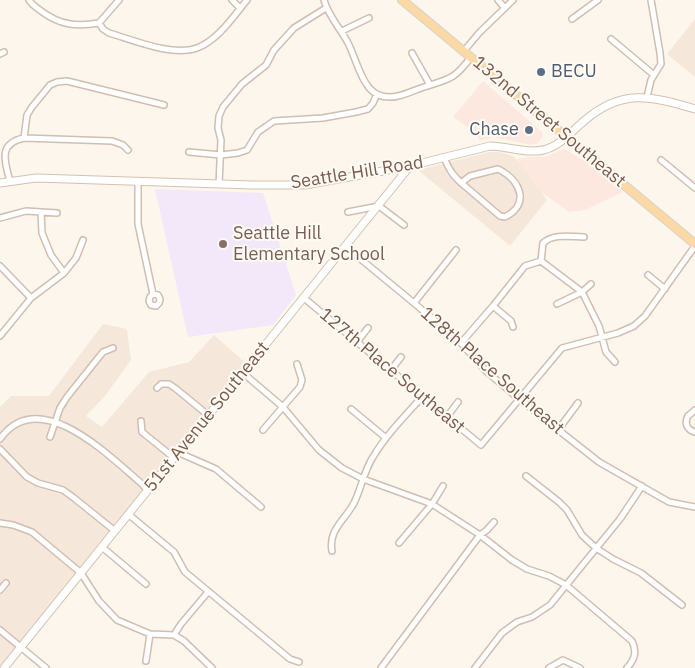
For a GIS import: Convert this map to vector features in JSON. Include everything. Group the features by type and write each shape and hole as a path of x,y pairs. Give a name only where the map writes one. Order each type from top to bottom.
{"main road":[{"name":"132nd Street Southeast","path":"402,0 567,136 695,245"},
{"name":"Seattle Hill Road","path":"0,183 36,178 305,185 410,166 490,146 541,151 550,148 567,136 584,120 608,105 632,98 647,97 669,101 695,110"},
{"name":"51st Avenue Southeast","path":"4,668 410,166"}],"street":[{"path":"29,0 54,20 65,24 83,26 99,23 119,0"},
{"path":"33,0 40,10"},
{"path":"232,0 240,8"},
{"path":"99,23 109,34 167,50 196,49 220,32 247,0"},
{"path":"324,0 326,8 352,50 361,77 367,86 377,94 398,96 449,79 460,72 471,57"},
{"path":"498,0 505,8"},
{"path":"463,52 479,33 513,0"},
{"path":"572,19 598,0"},
{"path":"647,97 651,80 661,64 652,0"},
{"path":"219,184 221,140 218,128 219,116 228,99 242,84 266,65 274,50 294,28 326,8"},
{"path":"342,31 369,18"},
{"path":"611,39 654,75"},
{"path":"412,53 430,85"},
{"path":"24,138 26,116 50,85 57,82 67,81 164,105"},
{"path":"189,152 221,155 238,153 247,150 258,132 274,121 324,118 356,112 368,108 377,94"},
{"path":"10,181 1,152 4,146 11,140 24,138 112,141 123,145 128,150"},
{"path":"444,157 452,175 461,183 500,216 505,217 514,211 522,194 514,182 502,171 495,169 470,176 461,183"},
{"path":"661,160 695,188"},
{"path":"138,181 138,224 154,294"},
{"path":"348,212 379,206 404,225"},
{"path":"0,218 26,212 57,213"},
{"path":"41,212 42,233 51,255 64,273"},
{"path":"541,261 543,242 547,239 553,236 584,237"},
{"path":"0,336 31,298 64,273 76,258 83,240"},
{"path":"519,399 562,348 618,334 634,326 646,316 695,245"},
{"name":"128th Place Southeast","path":"346,247 461,343 486,371 519,399 600,462 669,502 695,507"},
{"path":"414,302 456,250"},
{"path":"541,261 582,292 600,326 606,352 615,362"},
{"path":"461,343 494,306 525,266 541,261"},
{"path":"0,266 31,298"},
{"path":"648,275 665,289"},
{"path":"557,304 582,292 591,284"},
{"name":"127th Place Southeast","path":"304,298 480,445 519,399"},
{"path":"494,306 511,321 513,327"},
{"path":"357,342 368,328"},
{"path":"50,436 60,408 67,397 103,352 113,348"},
{"path":"391,370 402,357"},
{"path":"263,430 300,388 302,380 297,364"},
{"path":"243,373 282,407 319,450 342,468 363,479 432,504 480,535 512,560 527,569 550,576 566,585 632,641 635,647 635,654 633,661 627,668"},
{"path":"157,388 161,384 169,384 208,415"},
{"path":"332,551 331,540 336,526 353,504 372,458 386,438 422,397"},
{"path":"447,417 458,402"},
{"path":"558,430 578,403"},
{"path":"351,409 386,438"},
{"path":"695,410 691,412 686,420 688,428 695,432"},
{"path":"0,439 6,430 28,418 42,419 55,423 76,432 92,442 147,490"},
{"path":"141,421 142,432 175,455 216,469 262,507"},
{"path":"0,449 27,477 38,483 63,490 115,531"},
{"path":"526,476 567,510 582,535 596,548 641,573 682,605"},
{"path":"399,543 432,504 443,486"},
{"path":"475,668 502,633 518,622 542,612 550,605 620,519 642,486"},
{"path":"128,514 174,552 185,572 208,592 290,659 299,662"},
{"path":"381,668 480,535 494,522"},
{"path":"0,523 13,525 32,532 81,573 107,611 117,620 150,634 174,635 184,641 212,668"},
{"path":"102,547 146,584"},
{"path":"0,590 6,582"},
{"path":"174,635 208,592"},
{"path":"0,630 46,668"},
{"path":"146,661 150,634"},
{"path":"549,667 563,660 580,668"}],"shaded area":[{"path":"695,19 695,77 667,54"},
{"path":"483,81 542,132 543,136 538,143 531,145 493,137 480,141 477,134 453,117"},
{"path":"564,149 586,162 623,192 585,210 569,212 540,191 517,159 545,157"},
{"path":"490,152 500,152 513,156 527,171 547,200 510,246 418,170"},
{"name":"Seattle Hill Elementary School","path":"155,189 263,193 296,295 273,325 188,337"},
{"path":"103,324 127,329 131,360 105,396 86,416 102,427 149,372 189,362 214,335 249,366 4,668 0,668 0,407 11,396 49,396"}],"place":[{"name":"BECU","path":"541,72"},
{"name":"Chase","path":"529,130"},
{"name":"Seattle Hill Elementary School","path":"223,244"}]}
